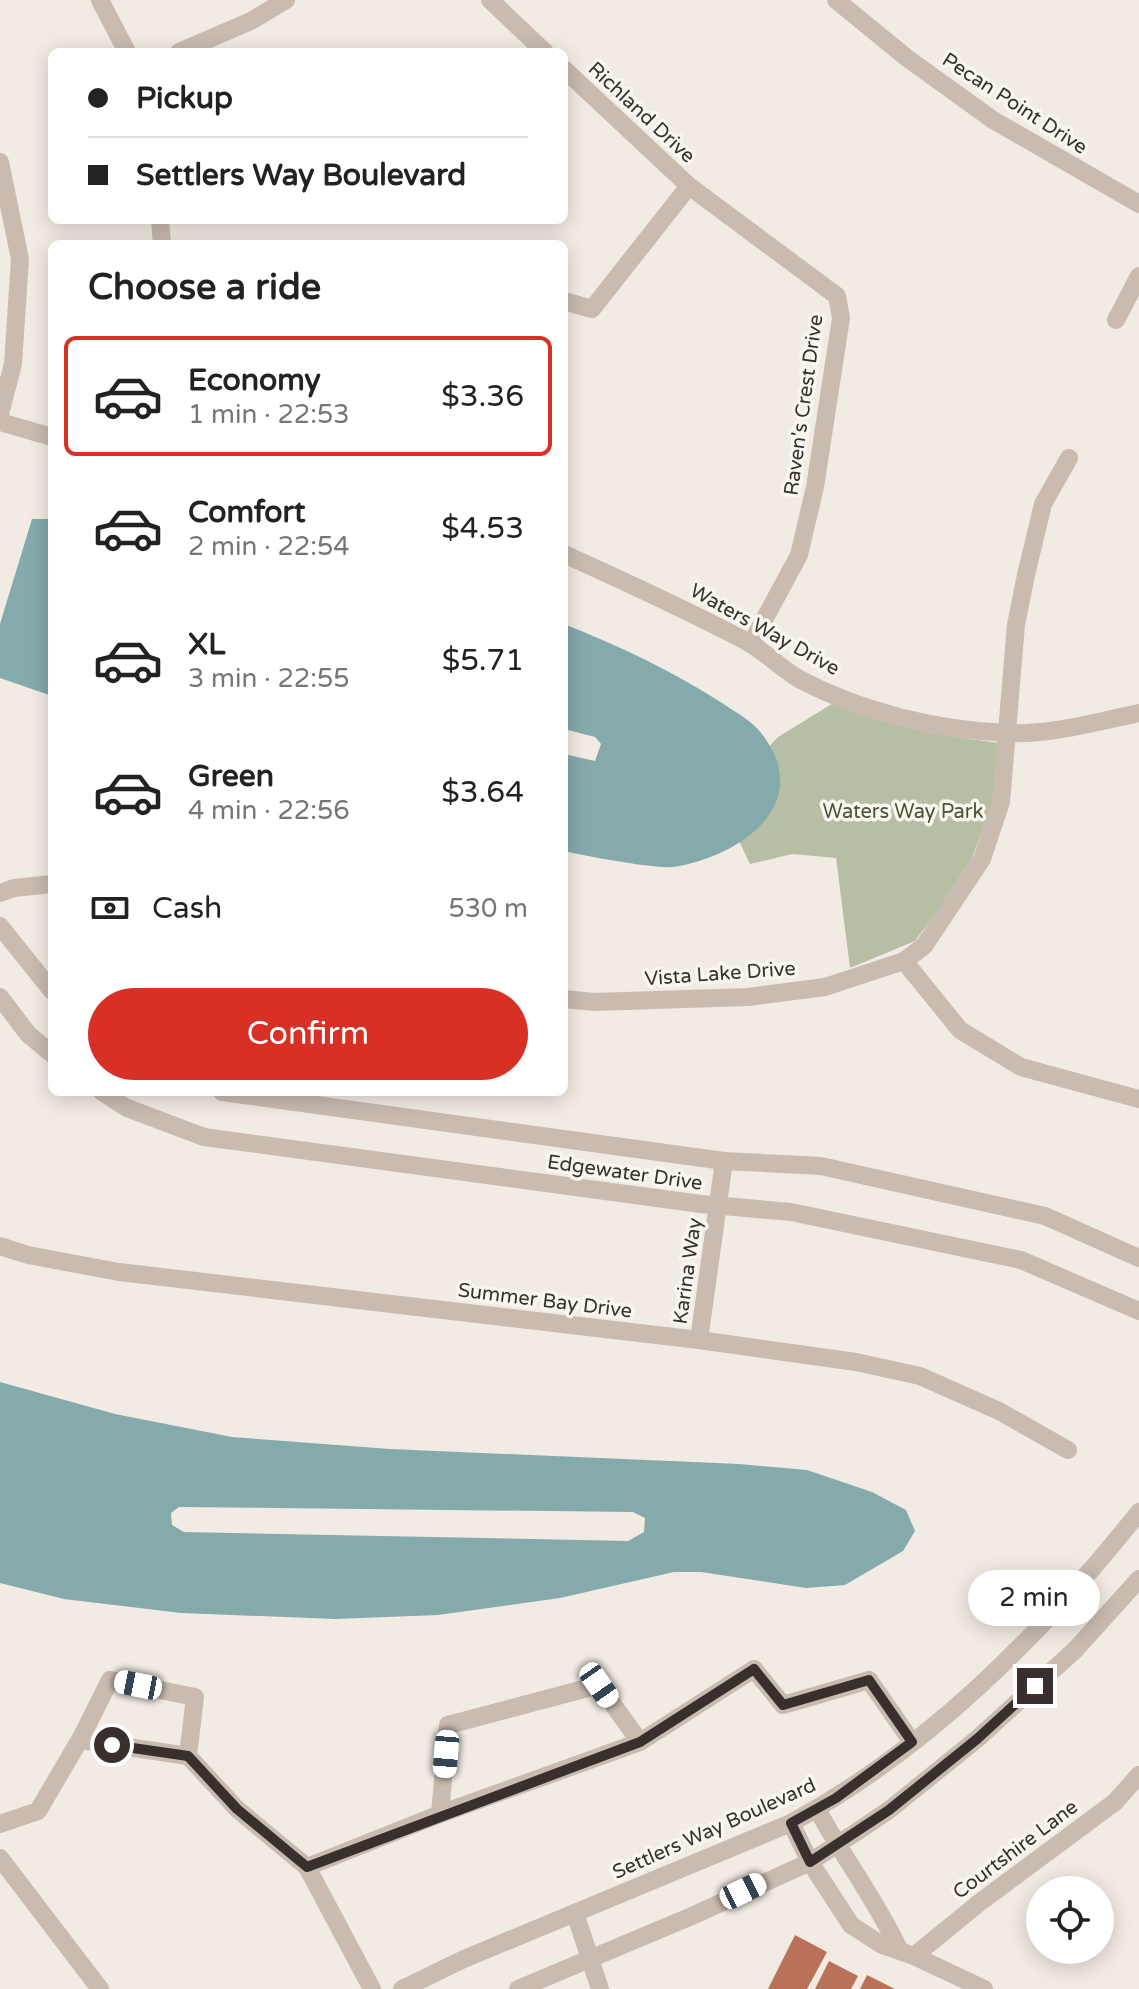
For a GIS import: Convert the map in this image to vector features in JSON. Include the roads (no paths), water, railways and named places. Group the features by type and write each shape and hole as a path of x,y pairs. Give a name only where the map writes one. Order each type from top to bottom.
{"street":[{"path":"100,0 125,48"},
{"path":"188,48 251,21 286,0"},
{"path":"490,0 541,48"},
{"name":"Pecan Point Drive","path":"836,0 907,58 993,120 1139,204"},
{"name":"Richland Drive","path":"568,73 689,186"},
{"path":"0,162 20,259 13,364 0,414"},
{"path":"568,302 592,309 689,186"},
{"name":"Raven's Crest Drive","path":"689,186 837,296 841,318 815,487 799,555 751,644"},
{"path":"1116,320 1139,276"},
{"path":"0,422 48,436"},
{"name":"Vista Lake Drive","path":"568,999 594,1002 748,997 825,987 904,961 924,946 982,859 1001,802 1016,625 1043,504 1069,458"},
{"name":"Waters Way Drive","path":"568,556 665,599 751,644 800,679 863,705 942,726 1009,733 1060,730 1139,713"},
{"path":"0,893 14,888 48,884"},
{"path":"0,926 48,986"},
{"path":"904,961 960,1030 1021,1067 1139,1099"},
{"path":"0,997 28,1034 48,1051"},
{"name":"Edgewater Drive","path":"108,1096 127,1108 204,1137 718,1206 791,1212 1021,1260 1139,1311"},
{"name":"Edgewater Drive","path":"251,1096 724,1161 821,1166 1045,1216 1139,1258"},
{"name":"Karina Way","path":"699,1340 724,1161"},
{"name":"Summer Bay Drive","path":"0,1246 28,1255 119,1272 699,1340 856,1362 920,1376 999,1411 1068,1450"},
{"name":"Settlers Way Boulevard","path":"402,1989 791,1823 836,1798 912,1742 1000,1670 1098,1563 1139,1512"},
{"path":"518,1989 590,1961 810,1862 836,1845 889,1810 977,1739 1075,1650 1139,1579"},
{"path":"307,1867 440,1814 640,1742 754,1669 783,1705 869,1680 912,1742"},
{"path":"0,1824 38,1811 82,1736 110,1680 195,1697 188,1756"},
{"path":"440,1814 448,1725 599,1685 640,1742"},
{"path":"82,1736 87,1741 188,1756 237,1809 307,1867 372,1989"},
{"name":"Courtshire Lane","path":"907,1953 1115,1802 1139,1775"},
{"path":"817,1809 836,1845 907,1953"},
{"path":"791,1823 810,1862 851,1925 882,1945 907,1953 984,1989"},
{"path":"0,1858 100,1989"},
{"path":"575,1913 600,1989"}],"water":[{"path":"32,519 48,519 48,695 0,678 0,624"},
{"path":"568,626 665,670 748,720 761,733 776,759 780,782 775,804 763,823 745,839 722,852 673,867 568,852 568,755 595,761 601,744 595,737 568,730"},
{"path":"0,1382 115,1414 232,1437 390,1449 739,1464 807,1470 872,1492 906,1510 915,1531 903,1551 845,1585 806,1588 701,1572 674,1572 560,1598 438,1615 335,1619 181,1613 64,1599 0,1583","holes":["179,1507 633,1512 645,1518 644,1532 628,1541 184,1532 172,1525 171,1513"]}],"park label":[{"name":"Waters Way Park","path":"903,811"}]}
